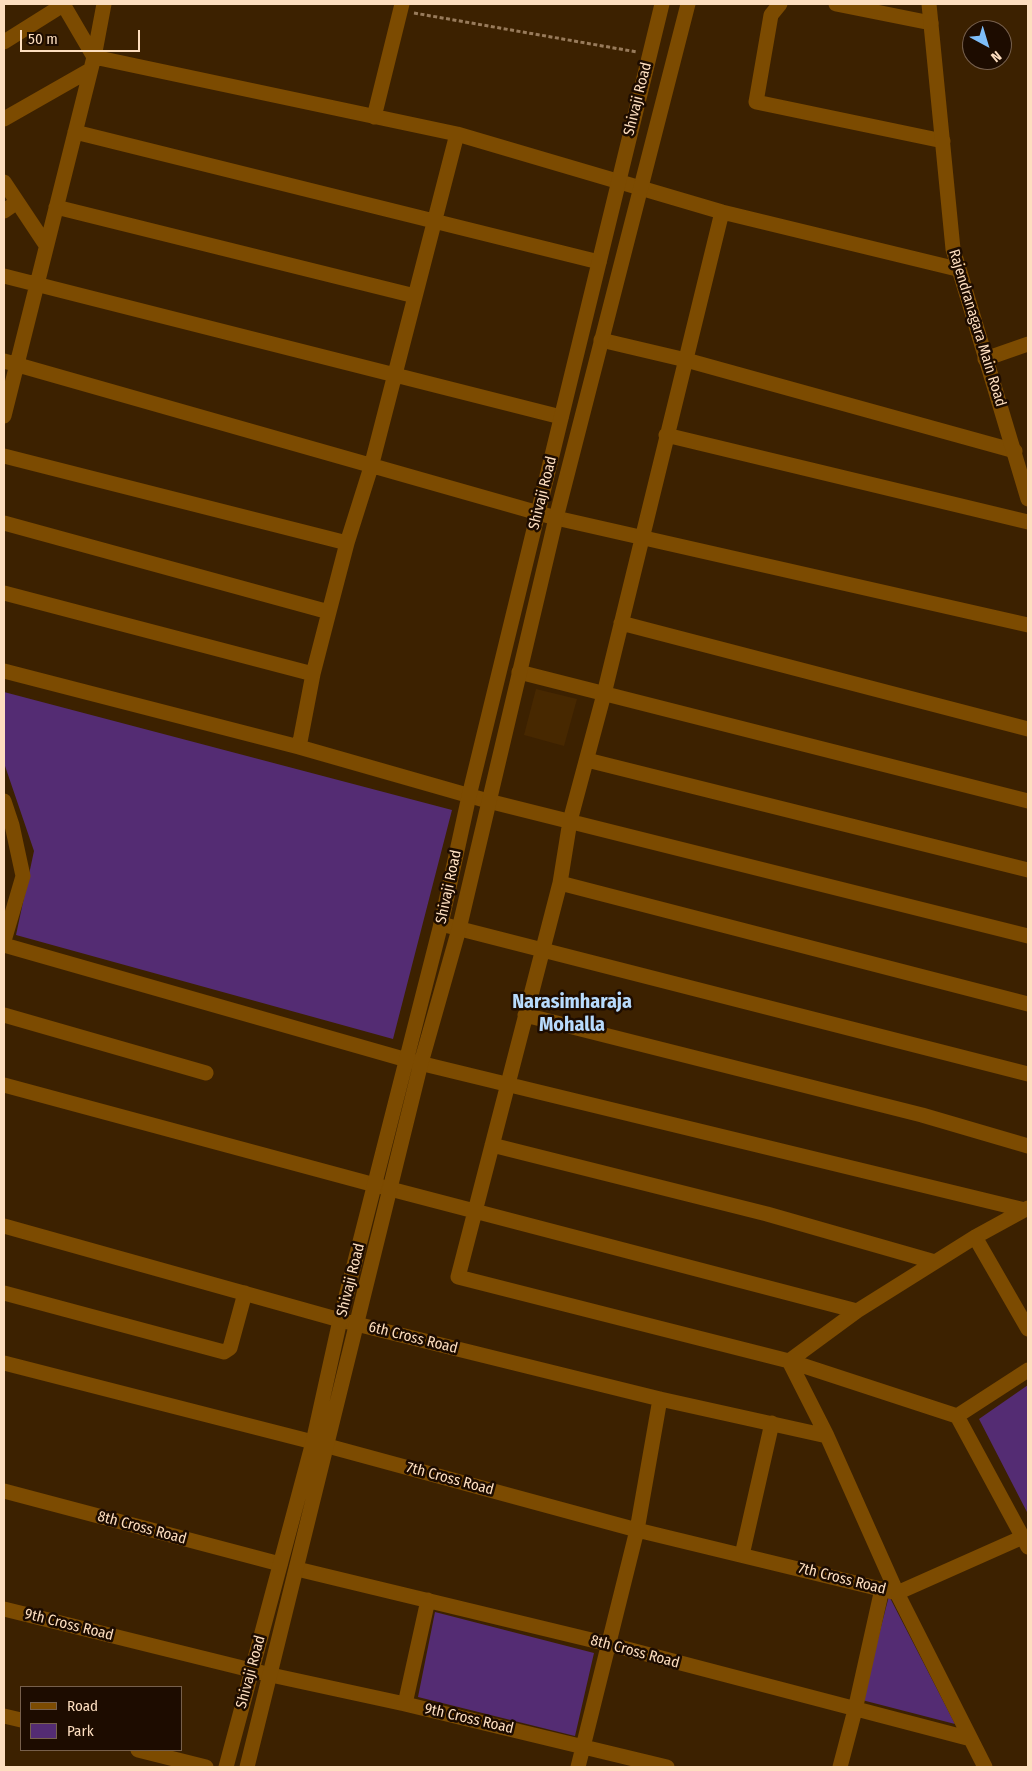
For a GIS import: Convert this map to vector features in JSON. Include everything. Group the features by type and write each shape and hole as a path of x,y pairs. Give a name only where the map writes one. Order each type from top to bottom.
{"street":[{"path":"4,42 63,4 92,63"},
{"path":"4,416 10,362 37,284 92,63 104,4"},
{"name":"Shivaji Road","path":"226,1767 313,1442 340,1320 375,1185 414,1062 441,924 469,796 662,4"},
{"path":"248,1767 391,1190 414,1062 459,929 518,672 600,340 688,4"},
{"path":"780,4 771,15 756,102 942,141"},
{"path":"836,4 931,23"},
{"name":"Rajendranagara Main Road","path":"929,4 953,249 957,270 985,358 1022,455 1028,499"},
{"path":"374,117 401,7"},
{"path":"4,119 92,63 457,134 722,212 957,270"},
{"path":"75,132 599,262"},
{"path":"299,747 313,674 347,543 371,467 457,134"},
{"path":"4,182 46,245"},
{"path":"4,211 17,202"},
{"path":"56,207 415,296"},
{"path":"722,212 604,694 570,821 560,883 458,1277 789,1360 957,1416 1026,1542 890,1591"},
{"path":"4,276 561,417"},
{"path":"600,340 686,360 1022,455"},
{"path":"985,358 1028,344"},
{"path":"10,362 371,467 556,518 1028,625"},
{"path":"666,435 1028,522"},
{"path":"4,456 347,543"},
{"path":"4,523 329,612"},
{"path":"4,593 313,674"},
{"path":"621,623 1028,729"},
{"path":"4,671 299,747 488,801 1028,936"},
{"path":"518,672 1028,801"},
{"path":"586,760 1028,870"},
{"path":"4,801 8,828 23,876 4,943 414,1062 1027,1209"},
{"path":"560,883 1028,1004"},
{"path":"441,924 542,952 1028,1074"},
{"path":"4,1015 206,1073"},
{"path":"525,1015 876,1103 1028,1146"},
{"path":"4,1086 391,1190 857,1311"},
{"path":"492,1145 766,1214 935,1262"},
{"path":"789,1360 857,1311 975,1237 1027,1209"},
{"name":"6th Cross Road","path":"4,1226 340,1320 660,1399 827,1436"},
{"path":"975,1237 1028,1329"},
{"path":"4,1293 224,1352 230,1348 245,1293"},
{"path":"789,1360 827,1436 890,1591 972,1739 985,1767"},
{"name":"7th Cross Road","path":"4,1363 313,1442 637,1530 890,1591"},
{"path":"957,1416 1028,1370"},
{"path":"578,1767 637,1530 660,1399"},
{"path":"742,1555 772,1424"},
{"name":"8th Cross Road","path":"4,1491 280,1564"},
{"name":"8th Cross Road","path":"297,1569 608,1644 972,1739"},
{"path":"840,1767 890,1591"},
{"path":"405,1704 428,1600"},
{"name":"9th Cross Road","path":"4,1609 271,1675 405,1704 667,1767"},
{"path":"4,1716 20,1720"},
{"path":"142,1751 206,1767"}],"path":[{"path":"401,7 650,54"}],"shaded area":[{"path":"536,689 577,699 564,746 524,735"}],"green space":[{"path":"4,692 452,810 393,1039 16,935 34,851 4,763"},
{"path":"1028,1385 1028,1514 979,1419"},
{"path":"889,1596 955,1724 862,1700"},
{"path":"435,1612 594,1653 575,1736 418,1697"}],"district":[{"name":"Narasimharaja Mohalla","path":"572,1014"}]}
